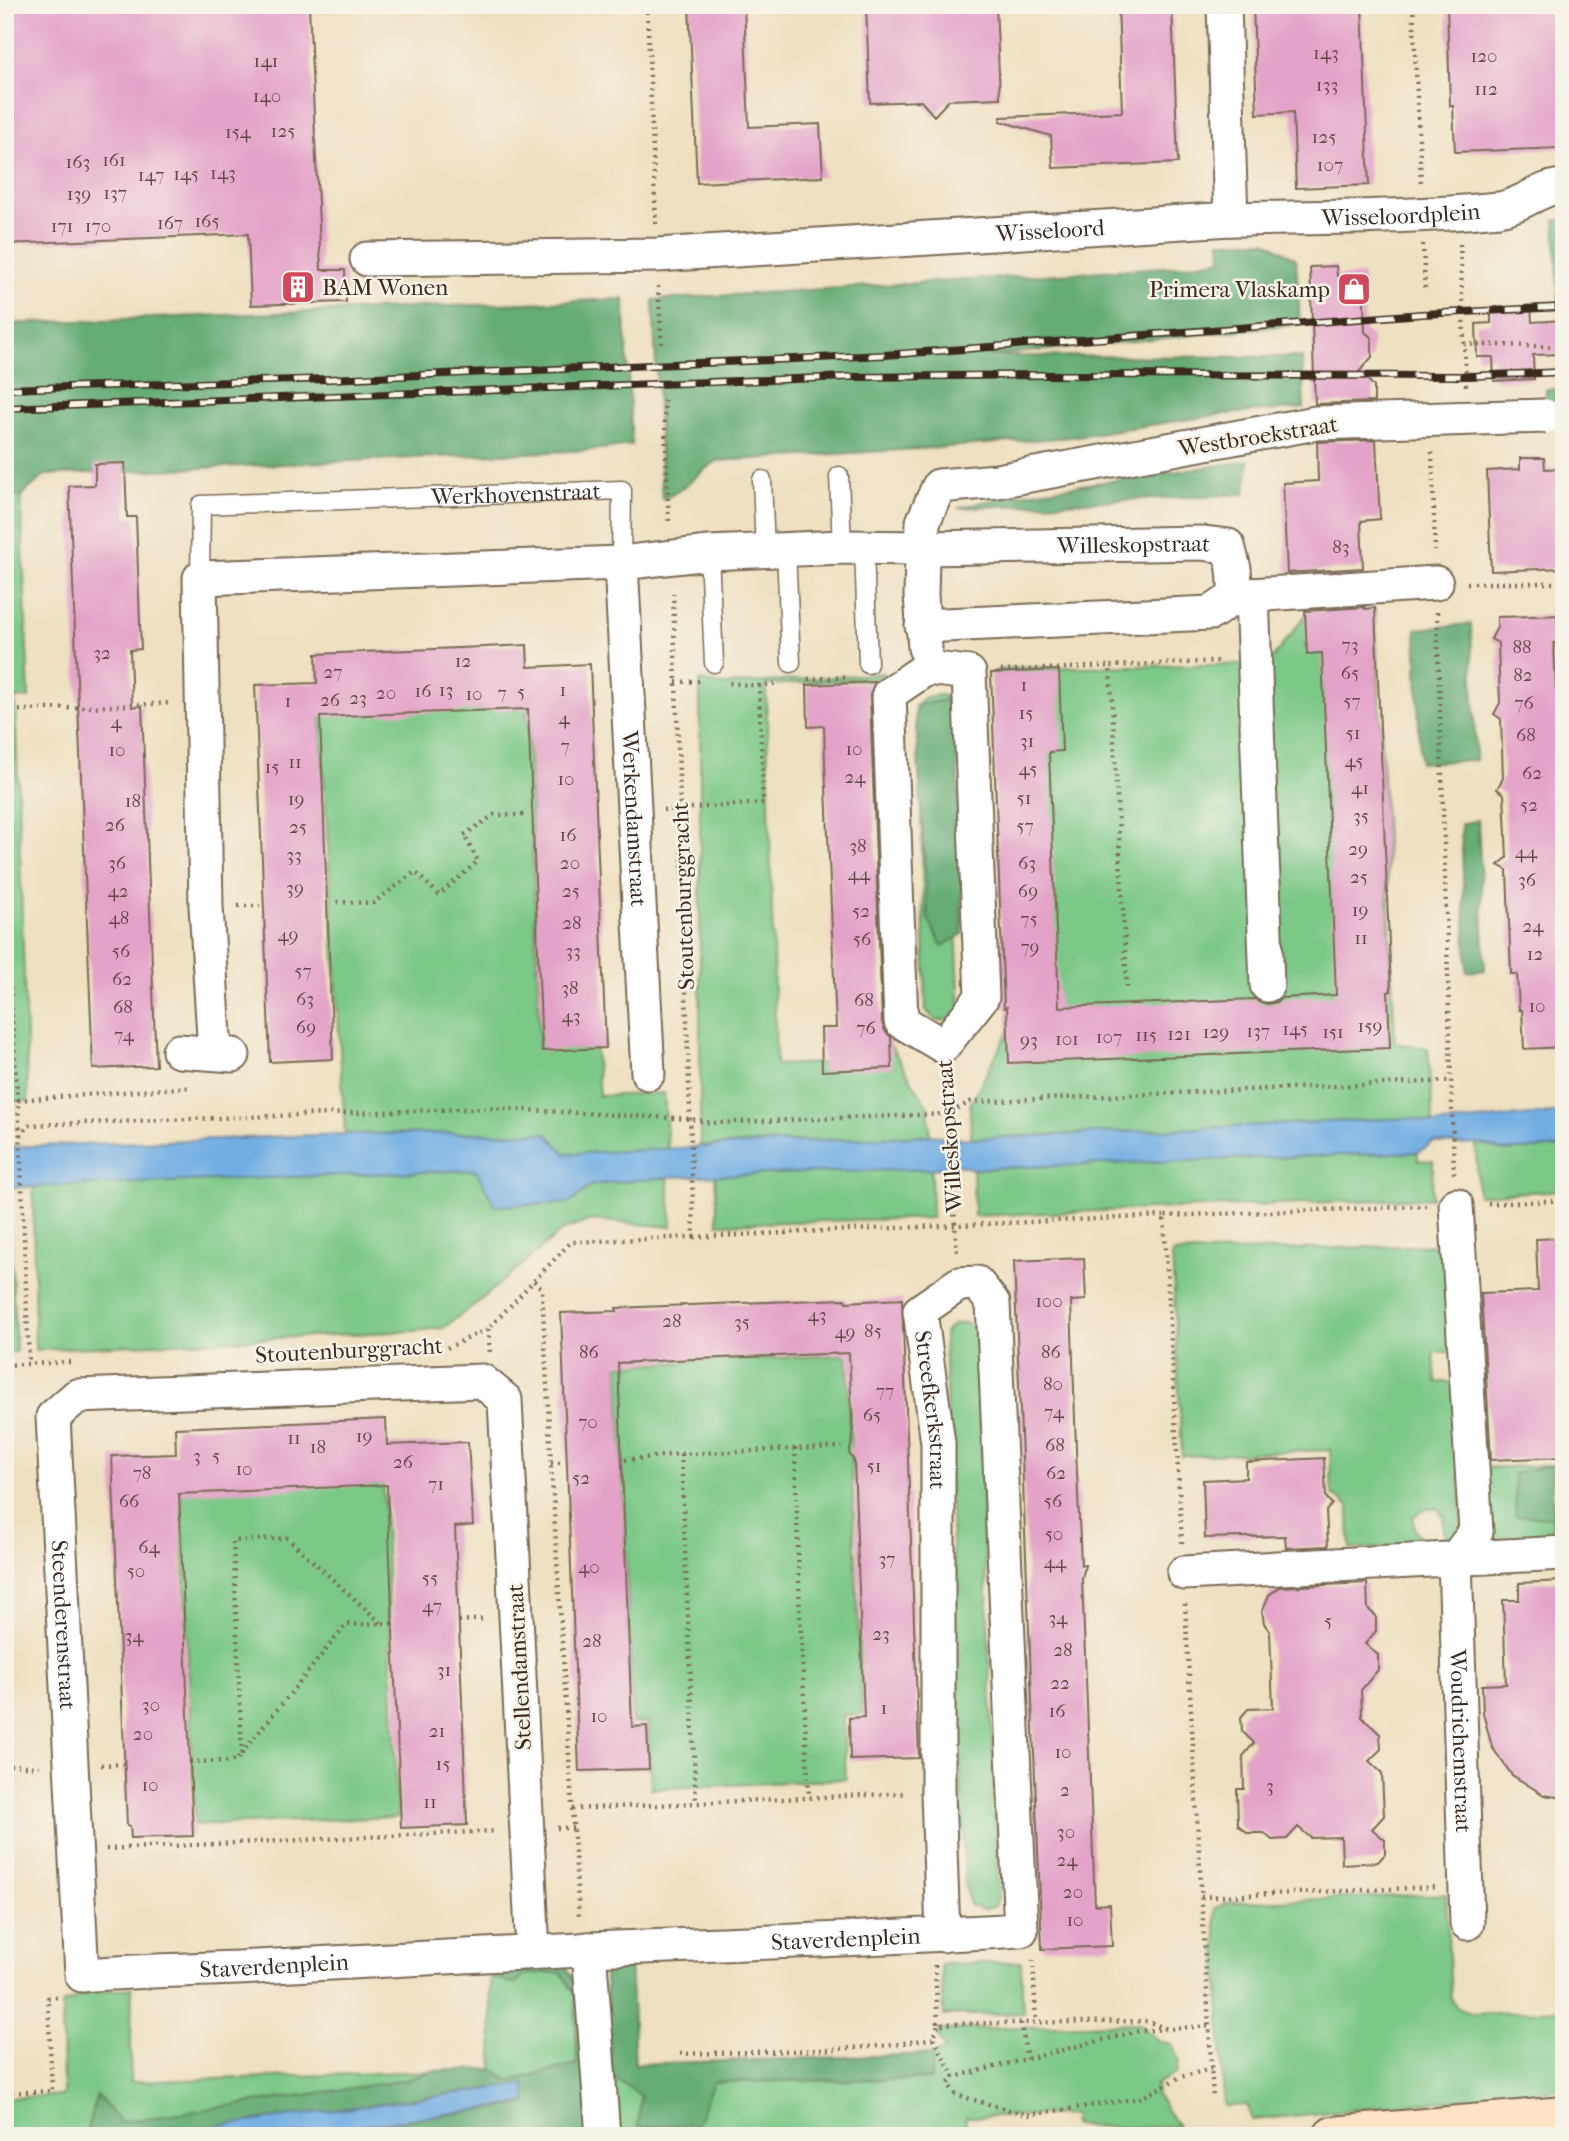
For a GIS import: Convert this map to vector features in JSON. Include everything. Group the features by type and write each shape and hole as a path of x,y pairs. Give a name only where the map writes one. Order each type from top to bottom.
{"street":[{"path":"1224,5 1231,219"},
{"name":"Wisseloordplein","path":"1231,219 1503,208 1554,186 1564,186"},
{"name":"Wisseloord","path":"367,259 657,254 1231,219"},
{"name":"Westbroekstraat","path":"922,548 923,522 939,486 997,481 1316,423 1555,416"},
{"name":"Willeskopstraat","path":"670,556 853,547 1202,543 1228,546 1244,596"},
{"path":"922,548 922,626 927,668 969,673"},
{"path":"200,578 621,563 670,556"},
{"name":"Werkendamstraat","path":"621,563 648,1073"},
{"name":"Werkhovenstraat","path":"200,578 206,906 224,1054"},
{"path":"922,626 1211,613 1244,596 1436,583"},
{"path":"1244,596 1255,660 1267,985"},
{"name":"Willeskopstraat","path":"927,668 889,694 901,1021 943,1045 982,997 969,673"},
{"path":"179,1051 224,1054"},
{"path":"1455,1559 1476,1532 1456,1205"},
{"name":"Streefkerkstraat","path":"943,1935 938,1792 937,1443 920,1311 959,1284 976,1283 993,1303 1021,1930"},
{"name":"Stoutenburggracht","path":"68,1405 76,1395 482,1381 492,1388"},
{"name":"Stellendamstraat","path":"492,1388 505,1400 533,1952"},
{"name":"Steenderenstraat","path":"68,1405 53,1417 75,1851"},
{"path":"1184,1573 1564,1553"},
{"name":"Woudrichemstraat","path":"1455,1559 1467,1923"},
{"path":"75,1851 82,1975"},
{"name":"Staverdenplein","path":"82,1975 1021,1930"},
{"path":"584,1950 603,2136"},
{"path":"1333,2136 1483,2129 1564,2116"}],"lane":[{"path":"839,475 853,547 868,664"},
{"path":"762,480 776,550 794,671"},
{"name":"Werkhovenstraat","path":"200,578 201,505 622,490 621,563"},
{"path":"709,553 714,663"}],"path":[{"path":"647,5 662,346"},
{"path":"1413,5 1425,290"},
{"path":"1459,211 1466,392"},
{"path":"1464,344 1564,347"},
{"name":"Stoutenburggracht","path":"664,400 694,1237"},
{"path":"1432,447 1456,1205"},
{"path":"1432,460 1442,453"},
{"path":"1436,583 1564,583"},
{"path":"969,673 1255,660"},
{"path":"794,671 871,676 868,664"},
{"path":"1110,666 1127,987"},
{"path":"676,682 702,681"},
{"path":"634,812 763,803 759,687 726,682"},
{"path":"5,711 202,701"},
{"path":"337,902 373,904 415,872 439,895 478,861 464,835 494,815 528,815"},
{"path":"5,910 20,1136 29,1364"},
{"name":"Willeskopstraat","path":"943,1045 955,1226"},
{"path":"18,1100 207,1086 224,1054"},
{"path":"20,1136 29,1125 489,1108 691,1119 712,1123 947,1114 970,1102 1450,1081"},
{"name":"Stoutenburggracht","path":"445,1349 488,1329 571,1242 1564,1200"},
{"path":"1164,1216 1213,2098"},
{"path":"534,1281 542,1289 573,1828 584,1950"},
{"path":"5,1365 83,1362"},
{"path":"625,1460 681,1454 842,1447"},
{"path":"795,1448 809,1798"},
{"path":"681,1454 696,1803"},
{"path":"551,1463 563,1463"},
{"path":"242,1753 233,1541 287,1538 382,1623"},
{"path":"190,1762 236,1761 346,1625 393,1623"},
{"path":"572,1809 938,1792"},
{"path":"75,1851 573,1828"},
{"path":"1201,1897 1466,1886"},
{"path":"1021,1930 1033,1953 1036,2022"},
{"path":"943,1935 934,1953 938,2024 934,2038 954,2077"},
{"path":"5,2094 52,2091 48,1998 72,1995 82,1975"},
{"path":"938,2024 1147,2021 1167,2029"},
{"path":"1021,2023 1027,2059"},
{"path":"1208,2026 1139,2031 954,2077 948,2084 956,2094 1027,2115 1141,2098 1180,2077 1211,2069"},
{"path":"680,2054 846,2048 892,2045 934,2038"}],"green space":[{"path":"1555,220 1564,220 1564,303 1559,303"},
{"path":"1220,241 1266,241 1296,259 1300,324 987,356 1302,357 1304,408 1224,414 1070,437 717,461 677,492 662,499 653,300 1182,266 1222,259"},
{"path":"624,299 632,445 591,450 45,475 21,496 5,495 5,324"},
{"path":"1546,389 1564,389 1564,403 1545,402"},
{"path":"1249,461 1245,494 958,508 1012,495"},
{"path":"5,495 21,496 29,698 15,698 28,1101 5,1102"},
{"path":"1375,609 1395,1043 1428,1048 1433,1124 1411,1118 971,1139 970,1105 1009,1030 996,671 1011,668 1268,664 1308,612"},
{"path":"1471,624 1476,760 1420,763 1416,629"},
{"path":"884,673 874,679 766,685 776,1065 889,1060 889,1043 928,1107 930,1135 700,1146 700,681 723,685"},
{"path":"945,696 960,1012 948,1020 935,1021 926,1010 918,705 924,698"},
{"path":"955,698 963,934 942,946 928,919 915,706"},
{"path":"527,703 540,1046 595,1044 599,1096 664,1093 668,1149 566,1154 546,1133 345,1134 320,711"},
{"path":"1478,820 1485,970 1467,972 1461,824"},
{"path":"1476,1144 1502,1151 1564,1147 1564,1190 1478,1195"},
{"path":"1418,1152 1418,1160 1433,1161 1432,1198 974,1216 973,1169"},
{"path":"931,1169 932,1218 718,1224 715,1175"},
{"path":"477,1170 495,1206 569,1203 592,1185 668,1177 672,1227 592,1220 563,1230 443,1328 35,1350 33,1186"},
{"path":"5,1202 9,1215 16,1352 5,1352"},
{"path":"1449,1246 1453,1352 1434,1352 1436,1382 1454,1382 1462,1526 1445,1546 1443,1515 1437,1508 1422,1510 1413,1517 1415,1529 1426,1547 1350,1549 1349,1506 1332,1494 1330,1450 1182,1456 1172,1253"},
{"path":"966,1323 976,1329 999,1897 994,1907 983,1910 970,1905 965,1885 944,1334 953,1324"},
{"path":"847,1355 862,1714 843,1715 846,1779 651,1789 648,1723 633,1723 618,1365"},
{"path":"1552,1465 1514,1473 1516,1515 1553,1517 1550,1536 1483,1539 1481,1468"},
{"path":"1552,1465 1553,1517 1516,1516 1514,1473"},
{"path":"383,1480 398,1817 195,1825 181,1489"},
{"path":"1446,1894 1451,1998 1457,2008 1473,2014 1564,2010 1564,2089 1251,2120 1248,2105 1224,2106 1215,1908 1226,1903"},
{"path":"630,1961 635,2064 933,2054 931,2079 713,2082 697,2124 638,2127 641,2096 612,2076 604,1962"},
{"path":"1021,1962 1023,2013 944,2016 941,1964"},
{"path":"566,1966 583,1997 588,2134 284,2136 525,2104 525,2084 146,2136 85,2136 97,2095 120,2122 407,2080 432,2071 493,2069 509,2081 577,2064 575,1994 561,1972 526,1974 515,1983 490,1978 490,1970"},
{"path":"560,1971 575,1994 578,2064 509,2081 493,2069 490,1978 515,1983 526,1974"},
{"path":"132,1988 130,2082 432,2071 407,2080 120,2122 97,2095 85,2136 5,2136 5,2098 63,2095 62,2004 89,1993"},
{"path":"1139,2023 1158,2041 1171,2044 1179,2060 1177,2073 1156,2084 1157,2096 1178,2126 1128,2128 1073,2125 1074,2114 966,2117 965,2131 949,2136 616,2136 612,2076 641,2096 712,2082 930,2079 933,2054 945,2049 938,2037 940,2030"}],"water":[{"path":"1564,1112 1564,1147 1502,1151 1483,1144 1434,1142 1418,1152 973,1169 960,1165 931,1169 668,1177 592,1185 569,1203 495,1206 476,1170 5,1188 5,1148 11,1147 345,1134 546,1133 566,1154 930,1135 971,1139 1411,1118 1433,1124"},
{"path":"525,2084 526,2103 284,2136 146,2136"}],"building":[{"path":"5,5 309,5 321,270 345,270 346,302 251,305 248,234 5,244"},
{"path":"689,5 744,5 749,127 820,124 823,177 697,183"},
{"path":"866,5 996,5 1000,98 949,100 934,116 921,101 870,103"},
{"path":"1118,5 1172,5 1178,163 1053,168 1051,136 1000,121 1001,117 1122,112"},
{"path":"1253,5 1362,5 1369,185 1296,188 1293,112 1257,114"},
{"path":"1447,5 1564,5 1564,148 1455,152 1453,106 1450,106"},
{"path":"1336,266 1337,276 1363,275 1365,332 1372,338 1372,357 1359,372 1374,386 1374,402 1315,404 1310,267"},
{"path":"1531,306 1532,322 1564,320 1564,354 1533,355 1534,379 1494,381 1493,357 1477,357 1476,324 1491,323 1491,308"},
{"path":"1376,440 1380,519 1361,521 1363,568 1287,573 1283,483 1318,481 1317,442"},
{"path":"1520,458 1544,458 1545,469 1564,468 1564,568 1491,571 1487,471 1520,469"},
{"path":"125,463 127,517 136,517 141,649 130,650 132,707 142,706 156,1066 93,1069 69,486 95,485 95,464"},
{"path":"1375,608 1391,991 1388,992 1390,1048 1009,1063 1007,1007 1004,1008 991,673 1059,670 1062,751 1049,752 1059,1007 1255,999 1268,1004 1281,998 1336,995 1322,653 1307,654 1305,611"},
{"path":"1564,615 1564,643 1554,643 1556,691 1564,691 1564,719 1557,719 1558,767 1564,766 1564,794 1560,794 1564,843 1564,1047 1524,1049 1517,974 1511,974 1507,870 1498,865 1507,858 1504,794 1497,789 1503,778 1501,719 1494,714 1500,703 1498,643 1491,639 1497,627 1497,617"},
{"path":"527,645 528,667 590,664 606,1048 542,1051 528,709 390,714 320,717 333,1059 270,1062 255,685 317,683 316,654"},
{"path":"875,682 870,695 882,1022 891,1037 892,1068 822,1071 821,1028 836,1028 824,726 808,727 807,685"},
{"path":"1564,1238 1564,1457 1491,1460 1481,1293 1538,1291 1536,1239"},
{"path":"1084,1258 1086,1300 1071,1301 1076,1449 1081,1565 1085,1565 1082,1579 1095,1905 1110,1904 1112,1946 1042,1949 1014,1261"},
{"path":"845,1299 846,1302 902,1299 919,1758 850,1760 849,1718 864,1717 854,1461 849,1453 853,1438 849,1353 618,1363 632,1727 647,1726 649,1769 579,1771 561,1313 617,1311 616,1308"},
{"path":"386,1419 387,1445 468,1442 473,1525 455,1527 467,1825 401,1828 387,1485 179,1494 193,1836 131,1838 130,1826 127,1826 112,1456 176,1454 175,1428"},
{"path":"1324,1458 1326,1497 1332,1504 1326,1511 1328,1546 1286,1548 1285,1536 1205,1538 1203,1480 1246,1478 1246,1462"},
{"path":"1564,1581 1564,1798 1544,1795 1512,1775 1492,1747 1483,1713 1482,1685 1506,1684 1503,1600 1519,1600 1519,1583"},
{"path":"1367,1583 1368,1609 1376,1616 1376,1631 1365,1644 1378,1655 1378,1670 1361,1690 1362,1717 1380,1734 1381,1749 1369,1761 1382,1773 1384,1816 1372,1829 1385,1840 1385,1854 1378,1862 1342,1864 1341,1837 1311,1838 1298,1827 1287,1839 1272,1840 1264,1833 1248,1833 1238,1825 1237,1789 1244,1789 1243,1756 1254,1743 1242,1731 1241,1717 1248,1709 1273,1708 1270,1632 1264,1623 1262,1611 1269,1595 1280,1587"}],"railway":[{"path":"5,389 329,379 885,355 1422,314 1564,307"},
{"path":"5,408 850,377 1469,376 1564,372"}],"place":[{"name":"BAM Wonen","path":"298,287"},
{"name":"Primera Vlaskamp","path":"1354,289"}]}
